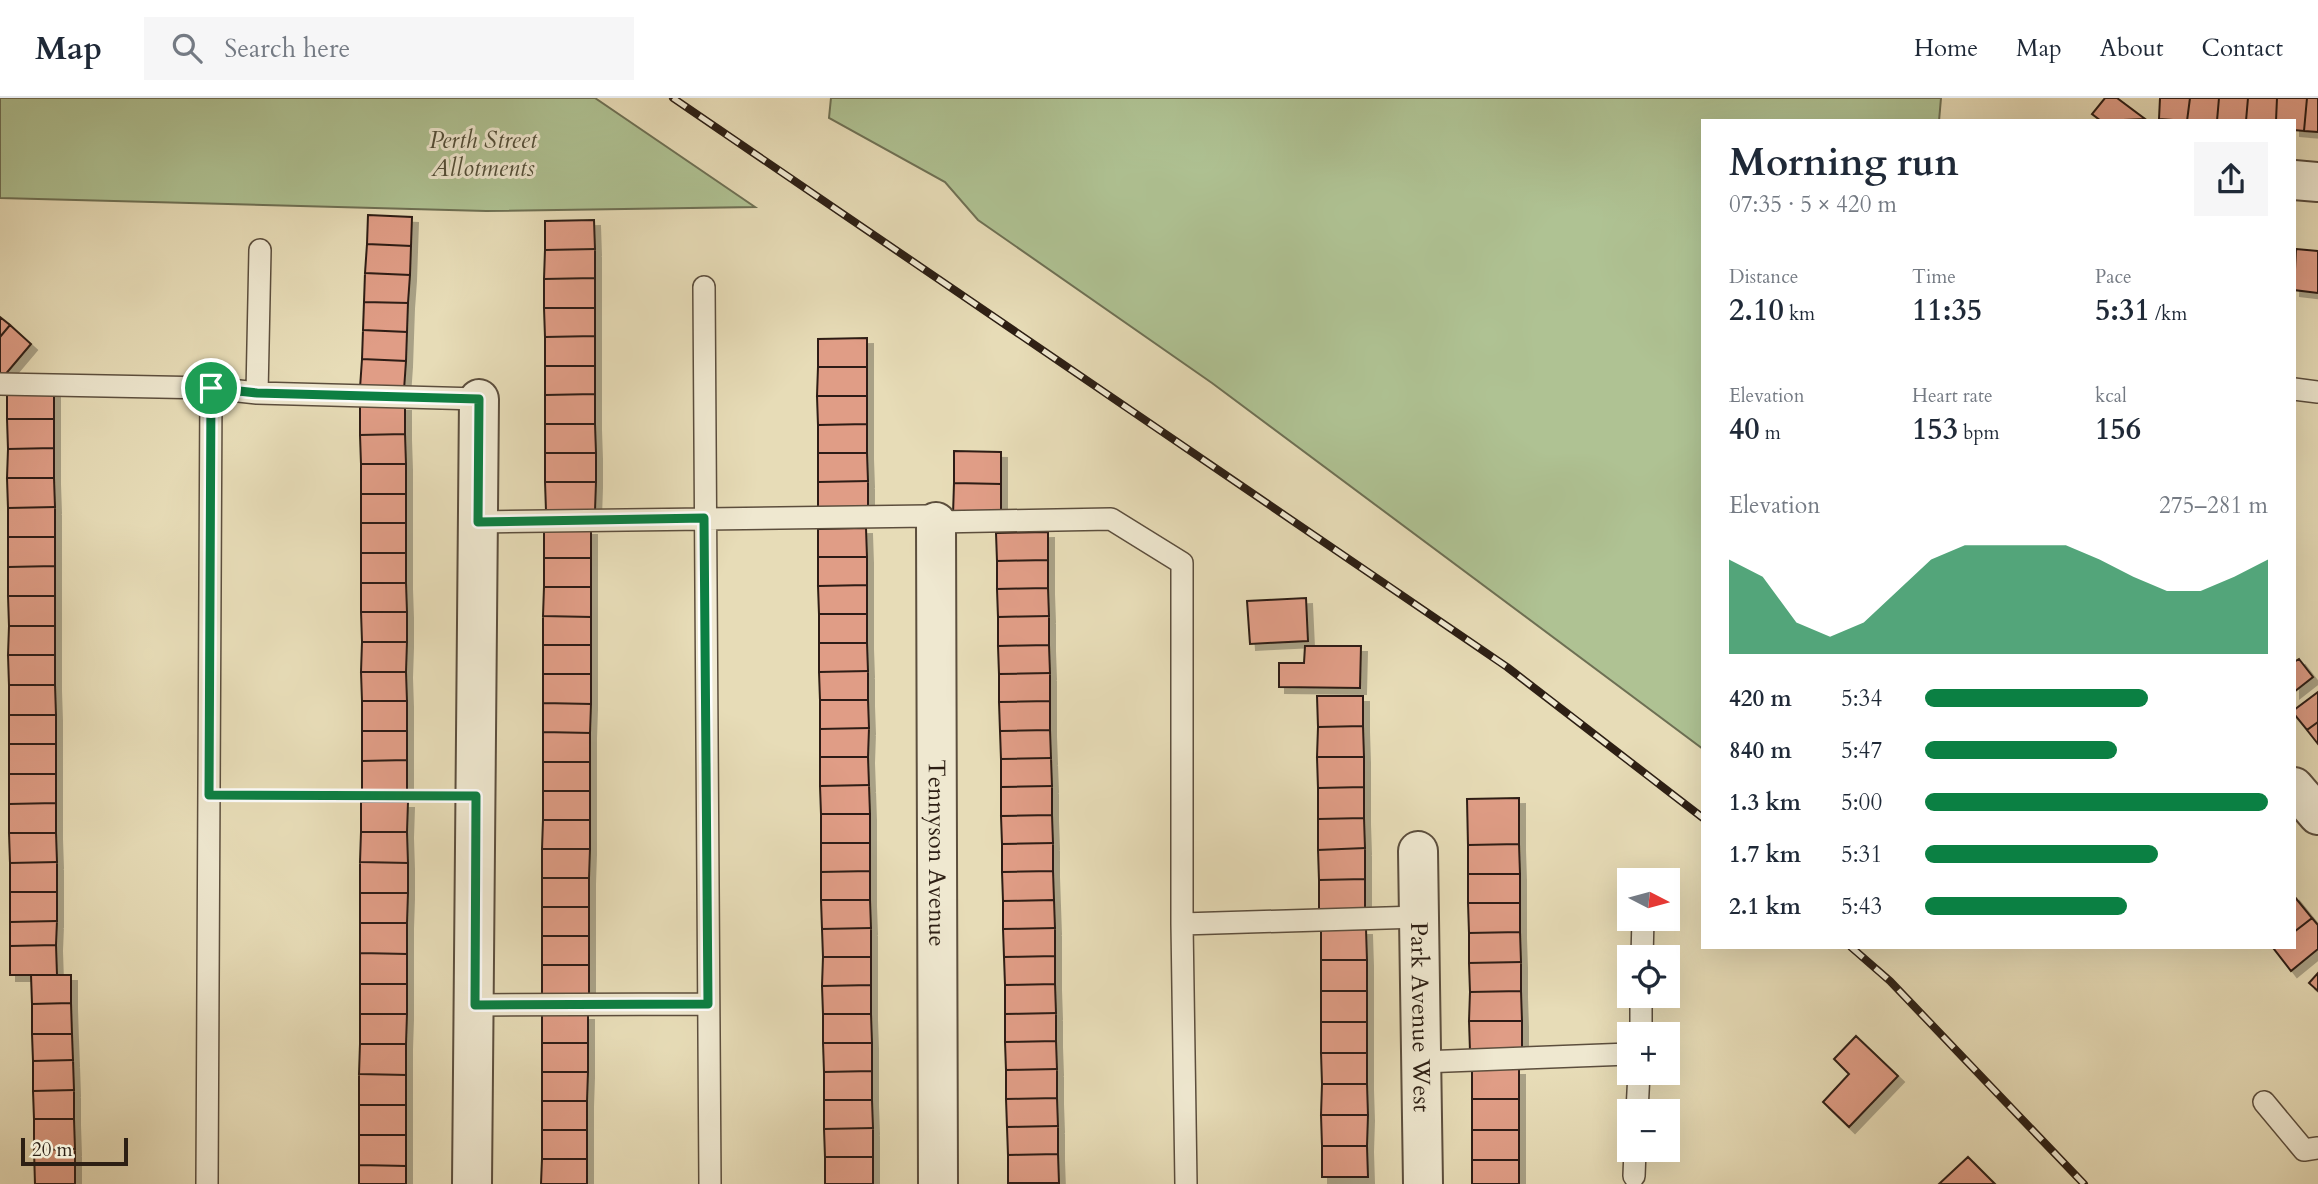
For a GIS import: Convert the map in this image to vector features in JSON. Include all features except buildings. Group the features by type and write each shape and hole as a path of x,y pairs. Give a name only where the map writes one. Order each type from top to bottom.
{"street":[{"path":"2296,180 2318,182"},
{"path":"472,1184 479,399"},
{"name":"Tennyson Avenue","path":"936,522 938,1184"},
{"path":"2296,789 2318,815"},
{"name":"Park Avenue West","path":"1419,852 1423,1184"}],"lane":[{"path":"257,393 260,250"},
{"path":"704,287 710,1184"},
{"path":"0,384 211,388 257,393 479,399"},
{"path":"207,1184 211,388"},
{"path":"2296,389 2318,392"},
{"path":"478,522 928,516 936,522 1111,519 1182,563 1182,924 1186,1184"},
{"path":"1182,924 1419,917"},
{"path":"475,1005 708,1004"},
{"path":"1422,1062 1617,1054"},
{"path":"2264,1102 2304,1150 2318,1148"},
{"path":"1633,1176 1634,1162"}],"path":[{"path":"209,795 476,796"}],"green space":[{"name":"Perth Street Allotments","path":"0,98 595,98 755,207 486,211 0,198"},
{"path":"831,98 1941,98 1939,119 1701,119 1701,748 1212,383 978,220 945,182 829,118"}],"railway":[{"path":"673,98 1507,667 1701,816"},
{"path":"1853,949 1890,981 2084,1184"}],"route":[{"path":"211,388 257,393 479,399 478,522 704,518 708,1004 475,1005 476,796 209,795 211,388"}]}
